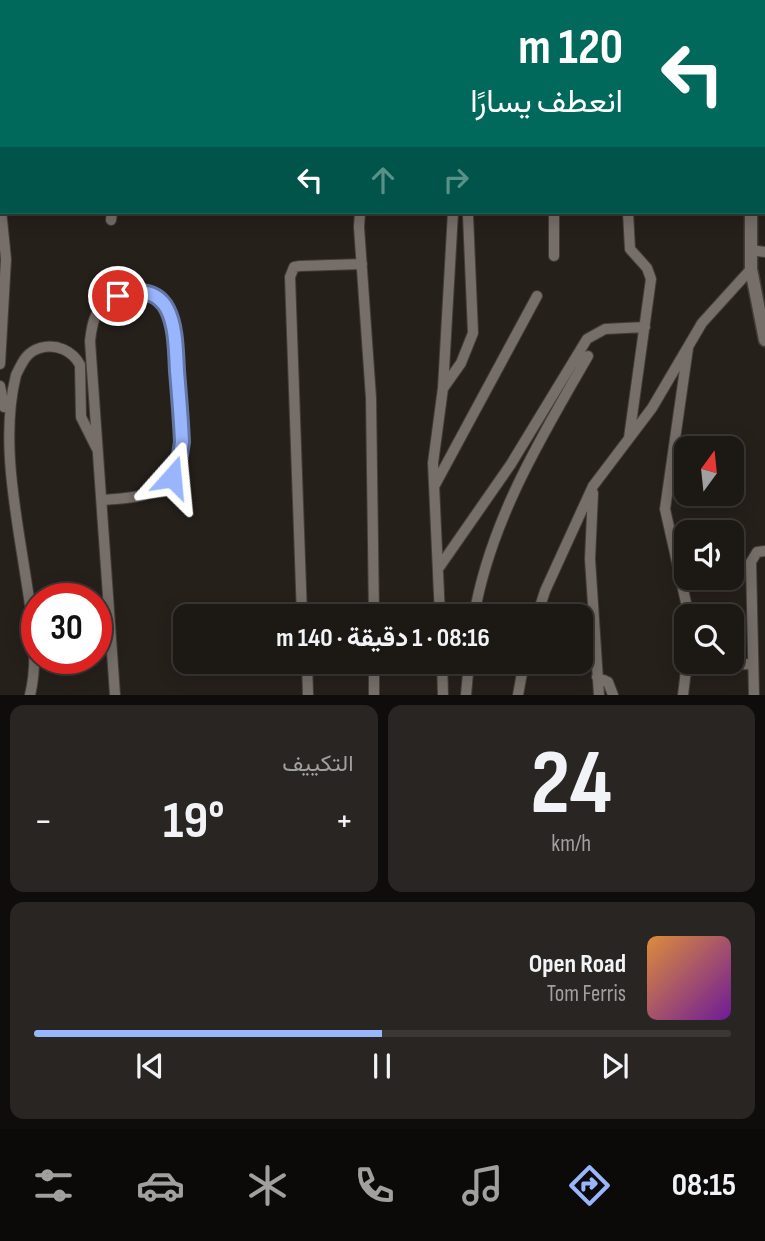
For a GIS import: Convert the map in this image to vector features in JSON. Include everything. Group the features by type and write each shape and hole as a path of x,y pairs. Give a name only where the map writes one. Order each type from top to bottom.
{"street":[{"path":"0,364 6,282 1,214"},
{"path":"360,214 371,398 374,604"},
{"path":"439,604 433,489 443,388 453,214"},
{"path":"554,214 554,256"},
{"path":"628,214 630,248 650,274 629,438"},
{"path":"752,214 751,269 765,340"},
{"path":"443,388 461,363 473,332 468,215"},
{"path":"750,250 765,251"},
{"path":"302,604 290,276 294,267 300,266 362,264"},
{"path":"541,604 593,486 652,408 689,341 751,269"},
{"path":"102,500 153,493 166,483 179,461 182,442 174,327 170,314 153,294 135,292 118,296 102,308 93,322 90,341 115,695"},
{"path":"433,489 537,296"},
{"path":"438,569 511,464 587,339 605,329 645,327"},
{"path":"686,604 666,509 689,341"},
{"path":"30,695 35,656 26,578 8,488 2,437 13,381 27,356 44,347 64,350 80,365 81,418 99,453"},
{"path":"477,604 489,552 514,493 588,356"},
{"path":"0,386 5,411"},
{"path":"593,486 590,559 599,695"},
{"path":"754,695 751,562 755,554 765,551"},
{"path":"744,664 752,664"},
{"path":"307,674 308,695"},
{"path":"374,674 374,695"},
{"path":"442,674 443,695"},
{"path":"466,695 468,674"},
{"path":"518,695 522,674"},
{"path":"683,695 685,674"},
{"path":"597,677 608,681 613,695"}],"route":[{"path":"118,296 135,292 153,294 162,301 173,320 182,442 179,461 172,477"}]}
